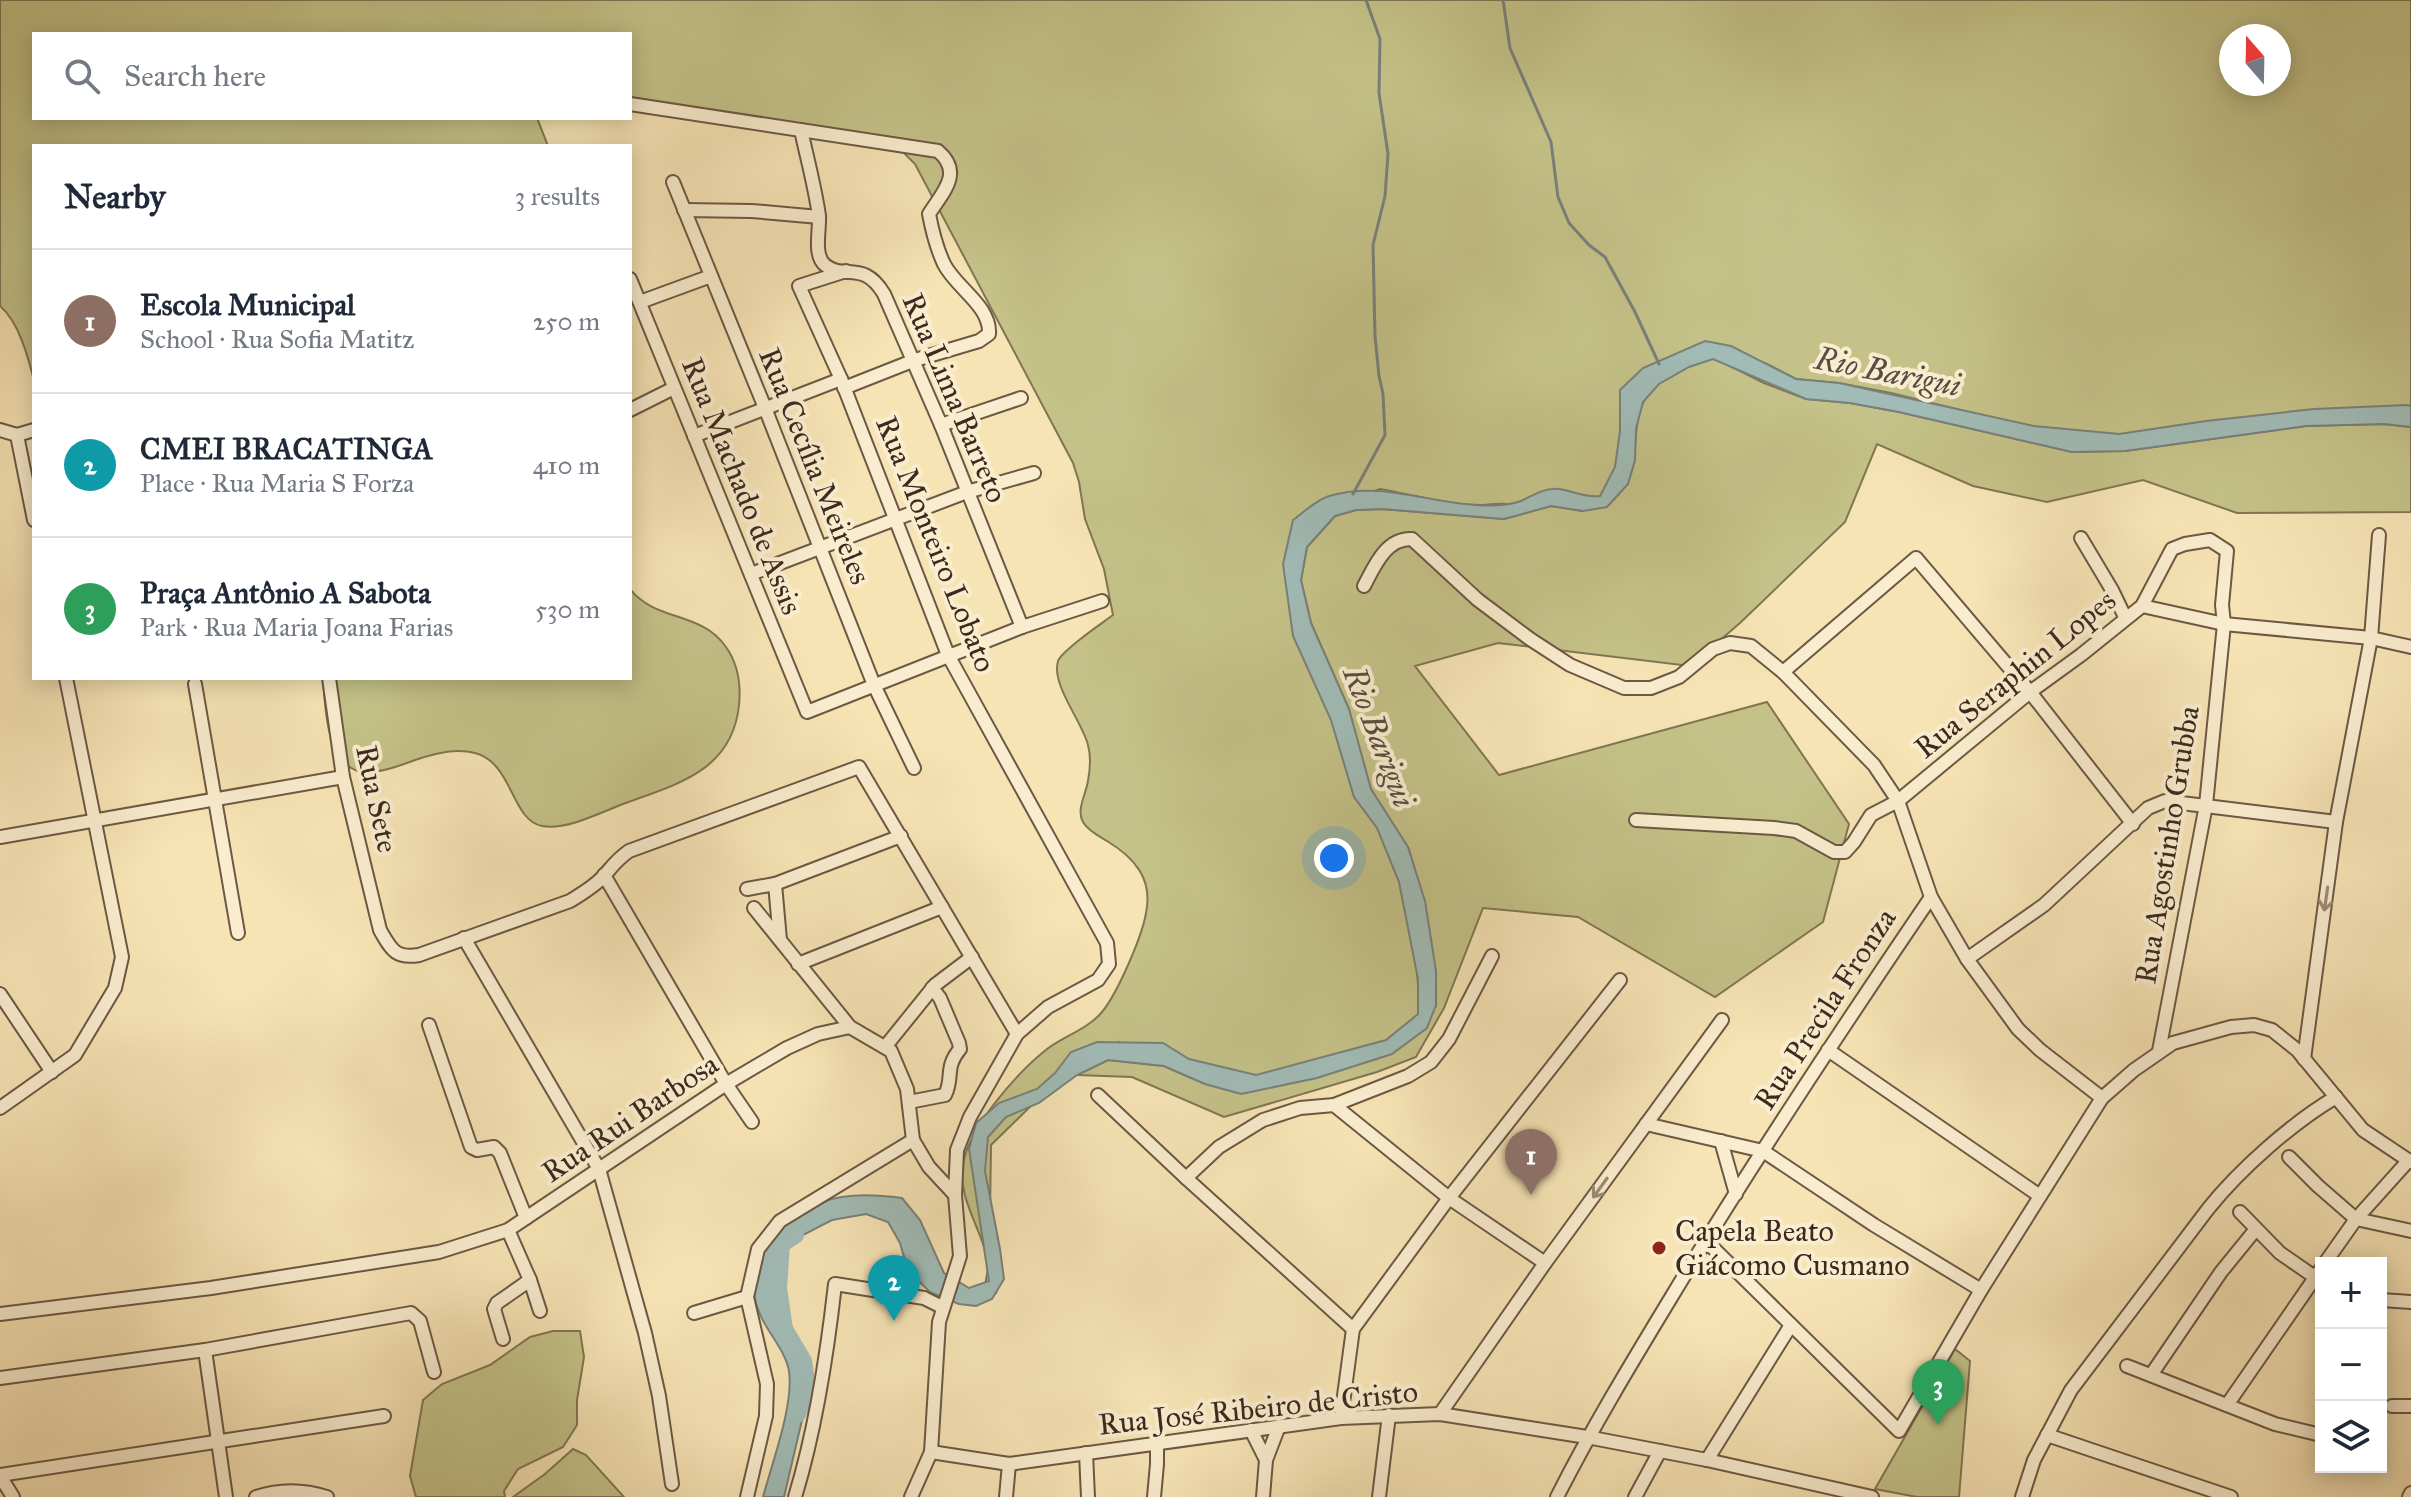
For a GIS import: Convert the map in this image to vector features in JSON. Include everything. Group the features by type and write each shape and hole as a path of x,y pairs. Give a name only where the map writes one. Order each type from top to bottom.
{"street":[{"path":"632,104 938,151 950,167 950,181 929,214 945,265 987,317 989,334 979,341 765,408 694,436"},
{"name":"Rua Lima Barreto","path":"801,130 819,217 821,262 828,268 869,276 877,283 915,360 1022,627"},
{"name":"Rua Cecília Meireles","path":"673,182 874,685 914,768"},
{"path":"684,210 752,211 819,217"},
{"name":"Rua Monteiro Lobato","path":"846,271 799,286 843,383 948,655 1107,943 1109,964 1098,980 1048,1007 1017,1034"},
{"path":"640,302 711,276"},
{"name":"Rua Machado de Assis","path":"632,284 807,712 874,685"},
{"path":"632,409 674,388"},
{"path":"941,425 1021,398"},
{"path":"0,430 17,435 32,431"},
{"path":"17,435 32,510"},
{"path":"751,574 967,492 1034,473"},
{"path":"2304,1059 2336,822 2371,638 2379,535"},
{"path":"2081,538 2125,617"},
{"path":"1364,586 1390,544 1401,539 1412,539 1478,600 1530,639 1570,665 1624,688 1651,688 1679,677 1713,649 1730,643 1751,646 1783,672 1874,765 1898,801 1931,897 1967,959 2018,1029 2102,1098"},
{"name":"Rua Seraphin Lopes","path":"1636,820 1785,829 1809,837 1834,852 1845,852 1871,815 1898,801 2030,692 2142,606 2172,549 2210,540 2227,551"},
{"name":"Rua Agostinho Grubba","path":"2159,1051 2206,805 2224,624 2222,605 2227,551"},
{"path":"1783,672 1916,558 2030,692 2133,824"},
{"path":"874,685 1022,627 1102,601"},
{"path":"2142,606 2224,624 2371,638 2411,647"},
{"path":"0,1108 75,1055 115,988 122,957 66,680"},
{"name":"Rua Sete","path":"329,680 343,777 380,930 392,950 406,957 464,938"},
{"path":"195,684 238,933"},
{"path":"672,1484 659,1396 645,1333 599,1169 464,938 570,901 590,889 615,861 629,851 859,767 1017,1034 970,1117 957,1150 955,1195 960,1256 939,1322 931,1452 911,1497"},
{"path":"0,837 343,777"},
{"path":"1967,959 2044,905 2148,808 2165,801 2336,822"},
{"path":"747,889 775,884 901,836"},
{"path":"604,875 726,1084 752,1122"},
{"path":"775,884 780,940"},
{"name":"Rua Precila Fronza","path":"1557,1497 1587,1437 1706,1241 1828,1050 1931,897"},
{"path":"798,964 942,907"},
{"path":"754,908 850,1027 891,1051 907,1089 913,1140 929,1167 955,1195"},
{"path":"1186,1178 1219,1147 1263,1120 1300,1108 1334,1105 1408,1076 1431,1062 1449,1039 1492,956"},
{"path":"885,1047 932,988 972,957"},
{"path":"1341,1418 1353,1329 1449,1198 1620,980"},
{"path":"909,1102 945,1095 950,1062 960,1049 940,998 932,988"},
{"path":"0,994 52,1072"},
{"path":"1440,1414 1545,1263 1722,1020"},
{"path":"429,1025 471,1147 477,1150 494,1147 500,1153 526,1218"},
{"path":"1706,1241 1899,1431 1981,1290 2102,1098 2173,1043 2231,1027 2254,1025 2272,1030 2297,1050 2363,1130 2409,1162 2356,1219 2329,1257"},
{"name":"Rua Rui Barbosa","path":"0,1314 211,1288 439,1252 508,1230 726,1084 787,1048 818,1034 850,1027"},
{"path":"1828,1050 2040,1196"},
{"path":"1098,1095 1353,1329"},
{"path":"2022,1497 2034,1460 2071,1390 2221,1193 2315,1109 2336,1097"},
{"path":"1334,1105 1449,1198 1545,1263"},
{"path":"1646,1124 1763,1151 1874,1225 1981,1290"},
{"path":"747,1497 766,1416 767,1384 747,1297 758,1249 780,1221 913,1140"},
{"path":"1721,1141 1736,1194"},
{"path":"2289,1157 2356,1219 2411,1231"},
{"path":"2240,1212 2280,1253 2315,1274"},
{"path":"2151,1375 2221,1272 2256,1229"},
{"path":"508,1230 540,1311"},
{"path":"503,1339 494,1309 497,1303 530,1280"},
{"path":"2227,1405 2315,1282"},
{"path":"795,1497 807,1457 828,1347 835,1284 944,1304"},
{"path":"694,1313 747,1297"},
{"path":"2387,1300 2411,1302"},
{"path":"0,1378 205,1350 411,1313 420,1321 434,1372"},
{"path":"1707,1460 1791,1325"},
{"path":"205,1350 226,1497"},
{"path":"2127,1366 2275,1424 2315,1434"},
{"path":"2392,1406 2411,1406"},
{"name":"Rua José Ribeiro de Cristo","path":"931,1452 1009,1464 1341,1418 1440,1414 1707,1460 1867,1496"},
{"path":"1379,1497 1389,1415"},
{"path":"13,1497 0,1475 384,1416"},
{"path":"1263,1497 1266,1460 1279,1426"},
{"path":"1251,1430 1266,1460"},
{"path":"2047,1435 2231,1497"},
{"path":"1154,1497 1157,1444"},
{"path":"1635,1497 1660,1451"},
{"path":"1086,1453 1088,1497"},
{"path":"1006,1497 1009,1464"},
{"path":"256,1497 285,1489 327,1497"}],"shaded area":[{"path":"0,0 2411,0 2411,415 2162,435 2075,438 1891,393 1796,379 1765,363 1720,361 1806,399 1899,412 2072,452 2125,451 2306,426 2384,424 2411,427 2411,512 2237,513 2143,480 2047,502 1973,486 1877,444 1845,522 1740,623 1690,666 1498,643 1415,666 1499,775 1767,702 1849,824 1823,922 1715,997 1578,917 1483,908 1444,1008 1416,1057 1377,1072 1224,1117 1132,1077 1077,1075 1108,1060 1164,1066 1191,1078 1119,1042 1038,1099 991,1145 990,1215 1002,1272 996,1293 986,1298 987,1257 963,1188 963,1164 967,1149 984,1118 1022,1072 1047,1049 1090,1023 1108,1004 1140,936 1146,913 1147,890 1133,862 1091,831 1081,817 1089,772 1089,749 1059,681 1058,661 1074,644 1113,615 1104,569 1085,519 1073,463 915,164 903,152 884,143 632,101 632,32 32,32 32,120 538,120 547,144 32,144 32,373 12,321 0,306","holes":["1645,399 1640,410 1631,472 1619,493 1638,403","1380,489 1431,499 1514,507 1579,496 1585,498 1583,511 1551,506 1504,519 1382,509 1356,510 1335,516 1307,547 1301,580 1311,623 1349,709 1359,747 1295,588 1297,517","1408,847 1434,964 1436,1005 1418,985"]},
{"path":"632,591 652,607 704,627 716,636 733,660 740,690 734,728 725,747 696,774 580,821 551,827 532,822 497,768 475,753 447,752 369,772 350,767 334,747 323,680 632,680"},
{"path":"553,1331 580,1331 584,1357 577,1400 577,1425 563,1447 518,1469 504,1491 505,1497 416,1497 410,1476 423,1400 442,1384 490,1365 530,1337"},
{"path":"1955,1349 1970,1361 1959,1497 1917,1497 1875,1489"},
{"path":"573,1449 586,1455 624,1497 513,1497 545,1474"}],"water":[{"path":"1705,341 1731,346 1796,379 1839,383 2034,426 2119,434 2314,409 2407,405 2411,406 2411,427 2384,424 2306,426 2125,451 2072,452 1899,412 1806,399 1713,359 1689,367 1659,384 1643,402 1636,429 1635,460 1628,484 1607,507 1583,511 1551,506 1504,519 1382,509 1356,510 1335,516 1307,547 1301,580 1311,623 1349,709 1371,789 1408,847 1425,901 1436,971 1436,1005 1427,1028 1392,1054 1317,1078 1241,1094 1205,1084 1164,1066 1108,1060 1077,1075 1039,1103 1006,1117 988,1137 985,1171 1004,1279 992,1299 976,1306 959,1304 930,1292 908,1271 900,1243 888,1222 866,1214 832,1220 799,1237 780,1252 775,1284 778,1327 804,1369 806,1403 784,1497 763,1497 785,1417 790,1385 787,1362 758,1309 754,1282 757,1267 771,1239 795,1217 823,1202 841,1197 902,1198 920,1220 944,1273 969,1288 989,1281 969,1149 976,1123 999,1103 1037,1089 1055,1073 1071,1052 1097,1042 1163,1043 1189,1059 1256,1075 1386,1040 1418,1014 1418,979 1399,882 1377,828 1354,797 1331,720 1293,636 1283,564 1293,520 1324,498 1348,492 1384,491 1486,506 1513,503 1552,489 1600,496 1615,467 1620,431 1620,390 1643,368"}],"waterway":[{"path":"1353,494 1385,435 1375,336 1373,245 1385,196 1388,154 1379,93 1380,39 1366,0"},
{"path":"1503,0 1510,48 1551,142 1558,197 1569,223 1605,257 1659,364"},
{"name":"Rio Barigui","path":"795,1235 781,1244 778,1288 784,1329 803,1361 807,1388 797,1414"}],"place":[{"name":"Escola Municipal","path":"1531,1195"},
{"name":"Capela Beato Giácomo Cusmano","path":"1659,1248"},
{"name":"CMEI BRACATINGA","path":"894,1321"},
{"name":"Praça Antônio A Sabota","path":"1938,1425"}]}
